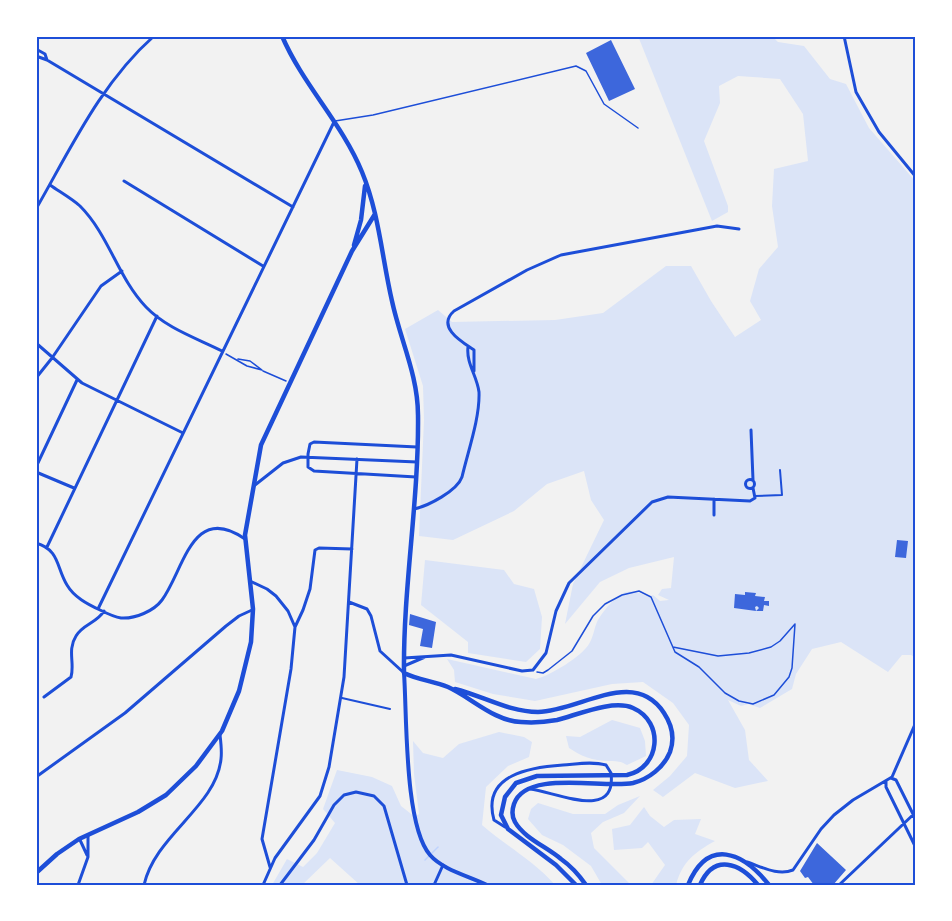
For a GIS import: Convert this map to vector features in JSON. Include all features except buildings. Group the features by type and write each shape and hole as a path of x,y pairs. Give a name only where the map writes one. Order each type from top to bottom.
{"main road":[{"path":"282,36 300,72 353,154 366,182 375,214 400,336 417,389 417,462 405,618 405,673 510,707 537,712 553,710 603,696 636,692 648,697 662,710 673,733 672,745 666,760 656,772 644,779 628,784 546,784 520,794 514,806 513,816 516,824 561,858 586,885"},
{"path":"352,251 361,220 366,182"},
{"path":"36,873 79,839 138,812 166,795 196,766 220,735 236,701 246,668 252,633 253,609 245,539 263,440 352,251 375,214"},
{"path":"450,688 498,716 514,722 552,721 616,705 633,708 650,722 654,730 655,742 649,761 637,772 627,776 542,775 516,783 507,792 501,808 506,827 556,866 576,885"},
{"path":"688,885 701,864 717,856 730,855 747,862 769,885"},
{"path":"700,883 711,869 729,864 743,870 758,885"}],"street":[{"path":"36,209 119,71 154,36"},
{"path":"843,36 856,92 879,132 916,177"},
{"path":"36,49 45,54 47,60"},
{"path":"36,56 41,60 47,60 292,207"},
{"path":"98,609 334,122"},
{"path":"124,181 263,266"},
{"path":"50,185 82,209 98,230 141,301 157,316 177,329 224,352"},
{"path":"474,371 474,350 450,330 447,323 450,315 543,262 575,252 705,228 720,226 739,230"},
{"path":"36,378 100,286 122,272"},
{"path":"47,547 157,316"},
{"path":"36,343 77,380 116,402 183,433"},
{"path":"414,509 424,506 460,483 479,406 479,391 467,356 468,347"},
{"path":"36,467 77,380"},
{"path":"751,430 755,496"},
{"path":"416,477 312,470 308,467 308,456 310,445 314,442 417,447"},
{"path":"255,485 285,462 308,456 417,462"},
{"path":"263,885 270,867 322,792 329,767 342,698 350,602 357,459"},
{"path":"404,658 451,655 522,671 533,670 546,653 555,611 569,583 650,503 668,497 750,501 755,496 782,495 780,470"},
{"path":"36,472 74,488"},
{"path":"753,480 748,480 745,485 748,489 753,488"},
{"path":"714,499 714,515"},
{"path":"36,543 47,547 54,554 70,589 98,609 118,617 128,618 145,613 157,606 192,543 203,532 213,529 225,530 245,539"},
{"path":"270,867 262,839 291,669 295,627 310,589 315,550 319,548 353,549"},
{"path":"250,581 276,596 288,611 295,627"},
{"path":"350,602 368,610 380,651 405,673 409,772 418,830 428,853 443,865 487,885"},
{"path":"36,777 115,721 226,626 240,615 253,609"},
{"path":"45,697 71,677 70,653 74,639 81,628 98,620 106,612"},
{"path":"404,666 427,656"},
{"path":"342,698 390,709"},
{"path":"916,722 886,787 916,848"},
{"path":"144,885 152,861 210,788 221,761 220,735"},
{"path":"506,827 494,820 493,802 500,786 514,774 536,767 594,763 606,765 611,773 612,783 609,791 600,800 585,800 528,789"},
{"path":"747,862 772,871 784,873 791,871 834,815 889,779 896,780 916,820"},
{"path":"280,885 314,840 334,805 348,793 359,792 374,796 384,806 407,885"},
{"path":"839,885 915,814"},
{"path":"78,885 88,857 88,835"},
{"path":"79,839 88,857"},
{"path":"434,885 443,865"}],"lane":[{"path":"334,122 373,115 576,66 586,71 604,104 638,128"}],"path":[{"path":"224,352 247,366 290,382"},
{"path":"238,359 250,361 262,370"},
{"path":"533,670 543,673 554,667 572,651 593,616 606,604 622,595 639,591 651,597 668,632 672,647 675,652 699,668 725,693 739,701 753,704 774,695 789,677 792,668 795,624 780,641 771,647 749,653 718,656 672,647"}],"shaded area":[{"path":"638,36 772,36 778,42 804,46 830,79 846,84 869,128 916,182 916,658 911,655 902,655 888,672 841,642 812,649 796,674 792,689 760,708 748,704 741,706 728,700 745,730 749,760 768,781 735,788 695,773 663,797 653,790 670,776 687,756 689,725 673,703 643,682 612,684 535,701 493,694 455,682 454,670 447,659 536,679 557,670 585,649 602,614 622,594 632,592 649,597 653,595 660,601 669,600 658,595 662,589 671,588 674,557 629,568 600,582 565,624 573,584 604,520 591,500 584,471 547,484 514,511 453,540 419,536 424,420 423,386 405,329 438,310 452,322 555,320 603,313 666,266 691,266 735,337 761,320 750,301 759,269 778,247 772,206 774,169 808,161 803,114 780,79 738,76 719,86 720,103 704,141 728,206 728,212 712,221"},
{"path":"425,560 504,570 514,584 534,589 542,617 540,649 526,662 468,653 468,642 421,605"},
{"path":"612,720 640,728 645,741 646,756 627,765 592,759 569,748 566,736 580,737"},
{"path":"499,732 524,737 532,742 529,757 508,766 486,787 482,825 538,868 555,885 383,885 380,883 360,885 330,858 302,885 272,885 287,859 303,867 317,853 335,823 323,809 337,770 372,777 392,786 401,806 415,817 419,814 413,741 423,753 443,758 459,744"},
{"path":"640,796 624,813 603,822 591,833 594,848 631,885 602,885 591,866 563,845 542,835 528,819 531,809 538,803 573,814 605,814 618,805"},
{"path":"644,807 650,816 664,827 674,820 701,819 695,834 715,841 690,858 676,885 651,885 665,865 648,842 642,848 614,850 612,829 630,825"}],"waterway":[{"path":"425,860 438,847"}]}
